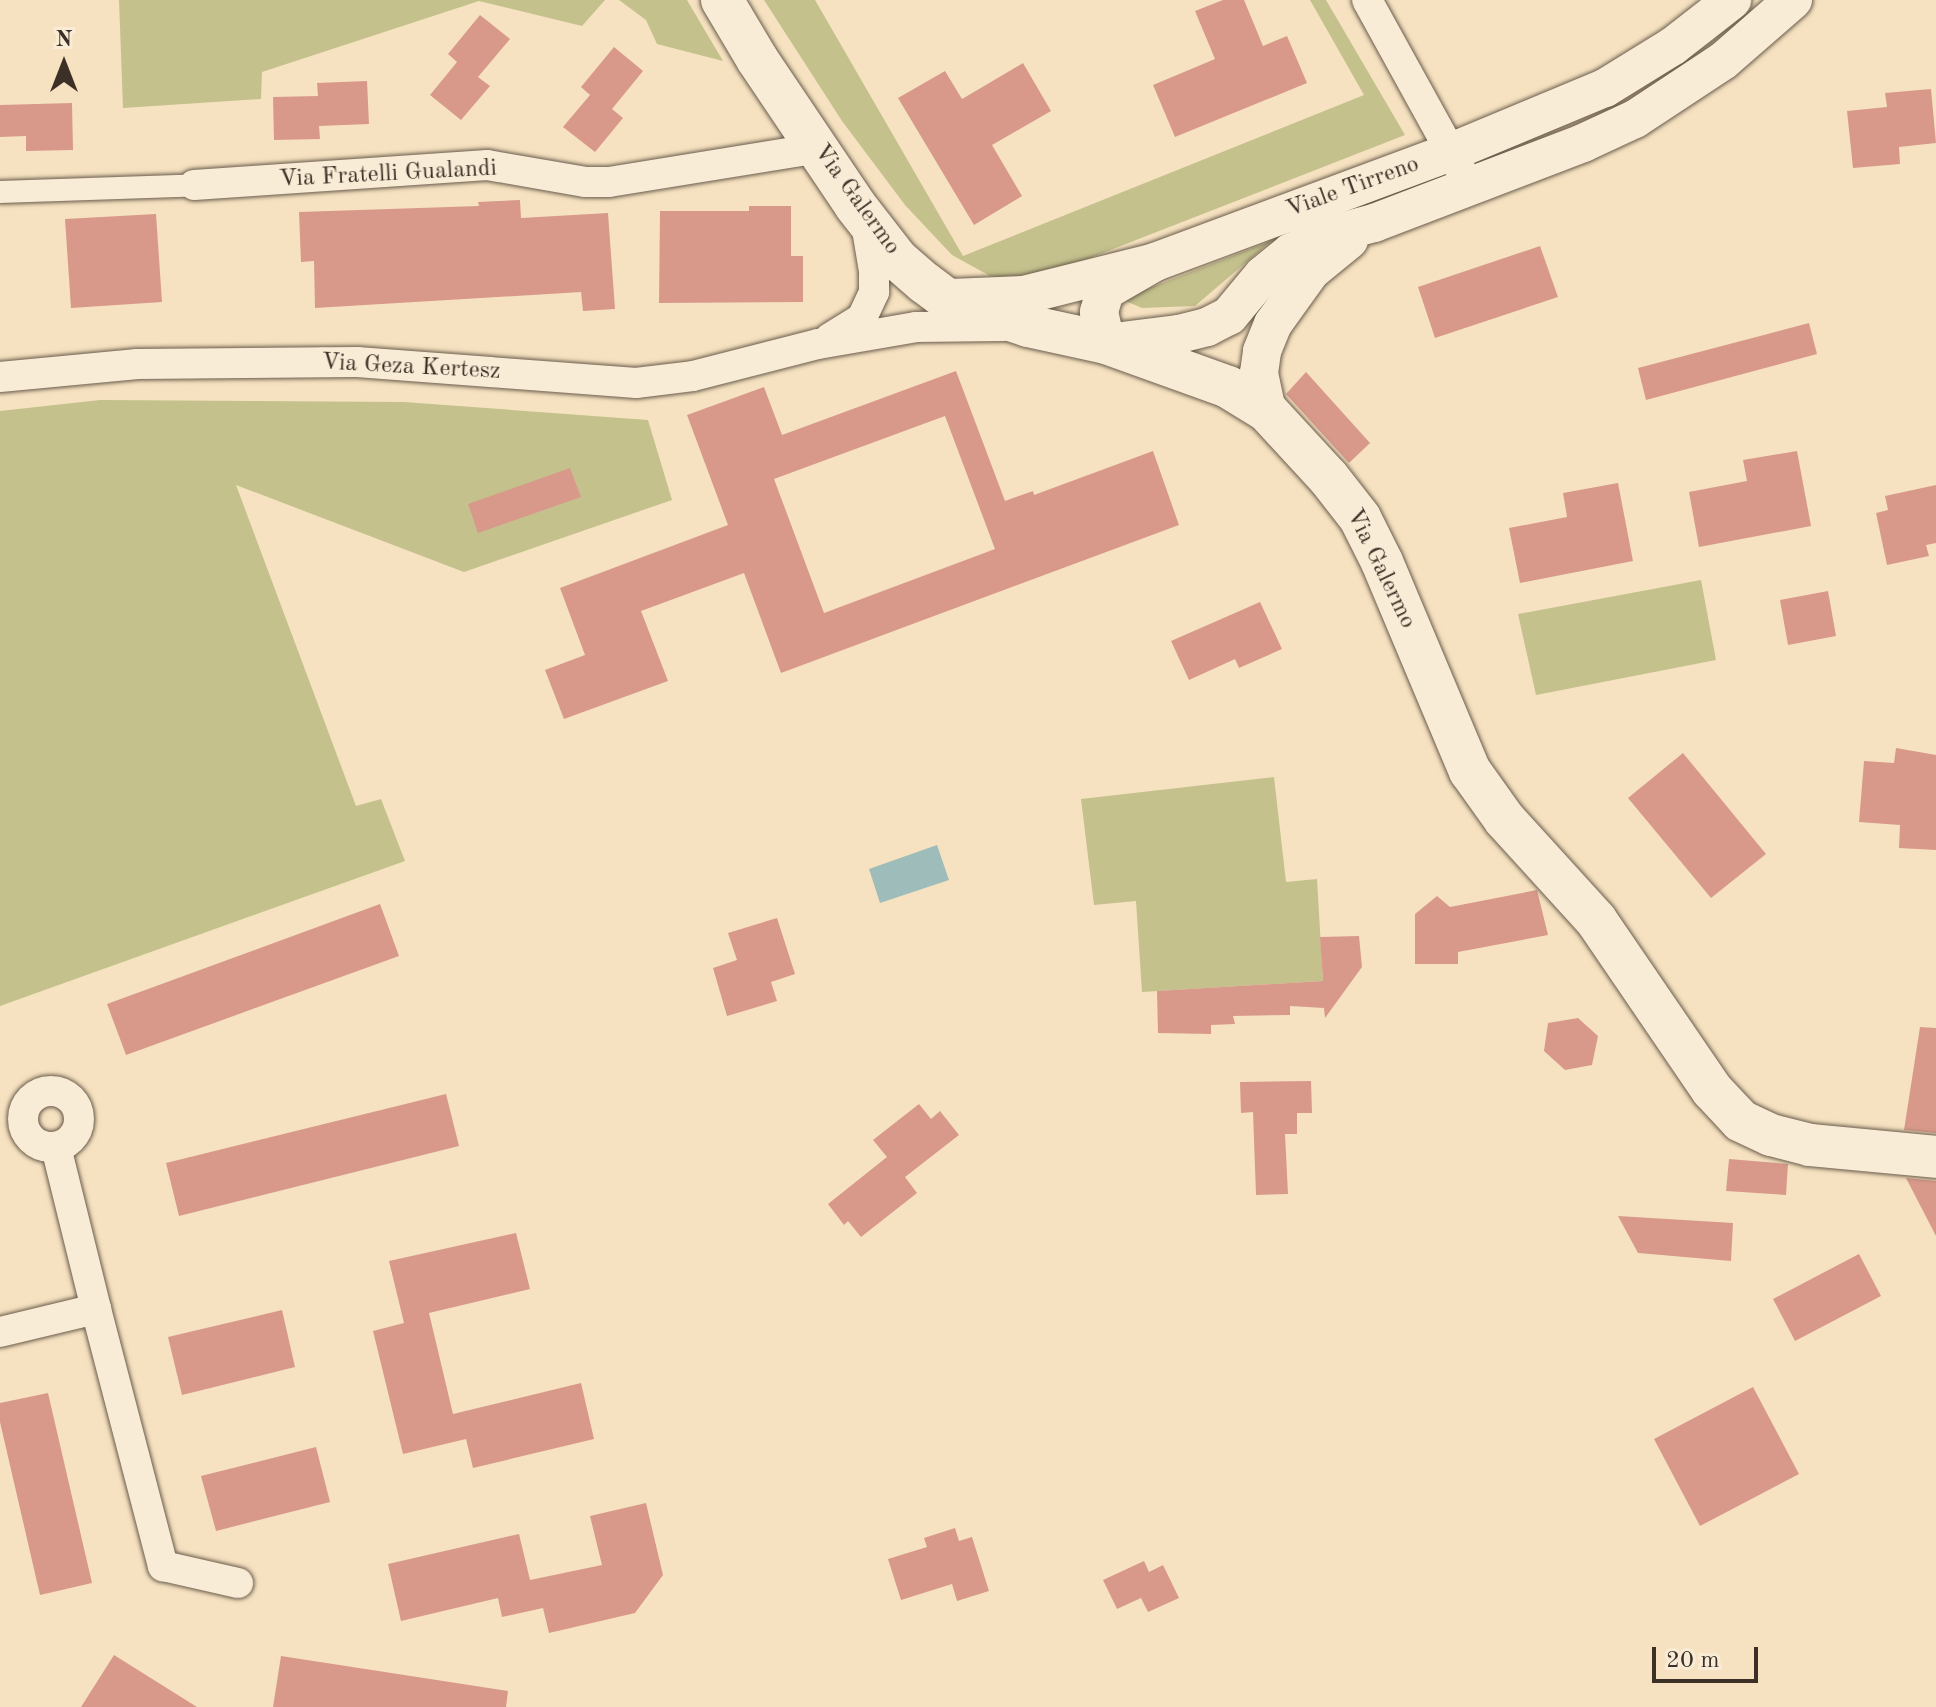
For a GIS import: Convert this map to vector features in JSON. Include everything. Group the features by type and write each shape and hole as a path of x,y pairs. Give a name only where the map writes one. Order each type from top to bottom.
{"main road":[{"name":"Via Galermo","path":"722,0 865,218 897,259 945,298 1028,326 1106,343 1228,387 1267,411 1328,477 1360,518 1470,771 1505,820 1596,920 1712,1090 1741,1121 1771,1135 1810,1145 1936,1157"}],"street":[{"path":"1367,0 1470,186"},
{"name":"Viale Tirreno","path":"945,298 1024,295 1155,262 1451,152 1605,88 1673,46 1732,0"},
{"name":"Viale Tirreno","path":"1374,223 1583,143 1635,119 1723,61 1793,0"},
{"name":"Via Fratelli Gualandi","path":"0,192 190,186 487,165 585,182 609,182 818,148"},
{"path":"818,344 862,318 869,306 874,271 865,218"},
{"path":"1155,262 1105,291 1099,312 1106,343 1179,334 1207,327 1229,316 1263,275 1291,252 1329,235 1374,223"},
{"path":"1267,411 1259,373 1262,351 1273,324 1311,271 1374,223"},
{"path":"818,344 916,327 1028,326"},
{"name":"Via Geza Kertesz","path":"0,377 137,364 357,362 636,383 693,376 818,344"},
{"path":"56,1147 163,1566 238,1583"},
{"path":"0,1332 96,1309"}],"shaded area":[{"path":"119,0 605,0 582,26 479,1 262,72 261,99 123,108"},
{"path":"619,0 687,0 723,61 657,44 646,20"},
{"path":"764,0 815,0 963,256 1364,95 1310,0 1326,0 1405,135 1067,267 1006,278 990,276 952,255 905,205 842,121"},
{"path":"1271,241 1195,306 1142,308 1121,299"},
{"path":"100,400 404,402 648,420 672,500 464,572 236,485 356,806 381,799 405,861 0,1006 0,411"},
{"path":"1701,580 1716,660 1536,695 1518,614"},
{"path":"1274,777 1286,882 1317,879 1323,981 1142,992 1136,901 1094,905 1081,799"}],"water":[{"path":"937,845 949,880 880,903 869,869"}],"building":[{"path":"1223,0 1244,0 1263,46 1287,36 1307,83 1175,137 1153,85 1215,59 1195,11"},
{"path":"480,15 510,39 478,77 490,86 461,120 430,95 457,62 448,54"},
{"path":"614,47 643,71 612,109 623,118 595,152 563,127 590,95 581,87"},
{"path":"1023,63 1051,111 992,145 1022,196 974,225 898,98 945,71 962,99"},
{"path":"367,81 369,124 319,126 320,139 274,140 273,97 318,96 317,83"},
{"path":"1931,89 1936,143 1899,147 1900,164 1853,168 1847,111 1887,107 1885,93"},
{"path":"72,103 73,150 26,151 26,136 0,137 0,105"},
{"path":"520,200 521,218 608,213 615,309 583,311 581,292 315,308 314,261 301,262 299,212 479,206 478,202"},
{"path":"749,206 791,206 791,256 803,256 803,302 659,303 660,211 749,211"},
{"path":"156,214 162,302 71,308 65,219"},
{"path":"1540,246 1558,297 1435,338 1418,287"},
{"path":"1809,323 1817,354 1646,400 1638,368"},
{"path":"956,371 1005,501 1033,491 1034,495 1153,451 1179,525 781,673 744,573 641,611 668,681 564,719 545,670 585,655 560,588 728,525 687,415 764,387 782,435","holes":["945,416 995,549 824,613 774,479"]},
{"path":"1306,372 1370,443 1349,463 1286,394"},
{"path":"1797,451 1811,526 1699,547 1689,492 1747,481 1743,460"},
{"path":"570,468 581,497 478,533 468,504"},
{"path":"1618,483 1633,561 1520,583 1509,528 1567,517 1563,493"},
{"path":"1936,485 1936,543 1926,545 1929,556 1887,565 1876,513 1888,510 1885,496"},
{"path":"1828,591 1836,636 1788,645 1780,600"},
{"path":"1260,602 1282,649 1239,668 1235,659 1189,680 1171,641"},
{"path":"1896,748 1936,755 1936,850 1899,848 1900,825 1859,822 1864,761 1894,763"},
{"path":"1683,753 1766,854 1711,898 1628,798"},
{"path":"1537,890 1548,935 1458,952 1458,964 1415,964 1415,914 1437,896 1450,907"},
{"path":"380,904 399,956 126,1055 107,1004"},
{"path":"777,918 795,974 771,982 777,1001 727,1016 713,968 737,960 728,933"},
{"path":"1359,936 1362,967 1325,1018 1324,1008 1290,1006 1290,1015 1233,1016 1235,1024 1211,1025 1211,1034 1158,1033 1157,991 1323,981 1320,937"},
{"path":"1578,1018 1598,1036 1592,1065 1565,1070 1544,1051 1548,1023"},
{"path":"1920,1027 1936,1028 1936,1133 1904,1130"},
{"path":"1311,1081 1312,1113 1297,1113 1297,1134 1285,1134 1288,1194 1256,1195 1253,1112 1241,1113 1240,1082"},
{"path":"446,1094 459,1146 179,1216 166,1163"},
{"path":"919,1104 931,1119 940,1111 959,1135 905,1177 917,1193 861,1237 848,1221 844,1225 828,1204 887,1157 873,1140"},
{"path":"1729,1159 1788,1164 1786,1195 1726,1191"},
{"path":"1906,1178 1936,1181 1936,1236"},
{"path":"1618,1216 1733,1223 1731,1261 1638,1253"},
{"path":"516,1233 530,1289 429,1313 453,1414 581,1383 594,1439 473,1468 466,1439 403,1454 373,1331 404,1323 389,1261"},
{"path":"1859,1254 1881,1296 1795,1341 1773,1299"},
{"path":"282,1310 295,1367 182,1395 168,1337"},
{"path":"1753,1387 1799,1474 1700,1526 1654,1439"},
{"path":"48,1393 92,1583 40,1595 0,1422 0,1403"},
{"path":"316,1447 330,1502 216,1531 201,1476"},
{"path":"646,1503 663,1575 635,1613 549,1633 543,1608 502,1617 498,1598 401,1621 388,1564 519,1534 530,1580 602,1565 590,1516"},
{"path":"955,1528 959,1541 972,1537 989,1591 957,1601 952,1584 901,1600 888,1559 927,1547 924,1538"},
{"path":"1144,1561 1149,1572 1163,1565 1179,1598 1148,1612 1141,1598 1117,1609 1103,1580"},
{"path":"114,1655 197,1707 81,1707"},
{"path":"281,1656 508,1691 506,1707 273,1707"}]}
